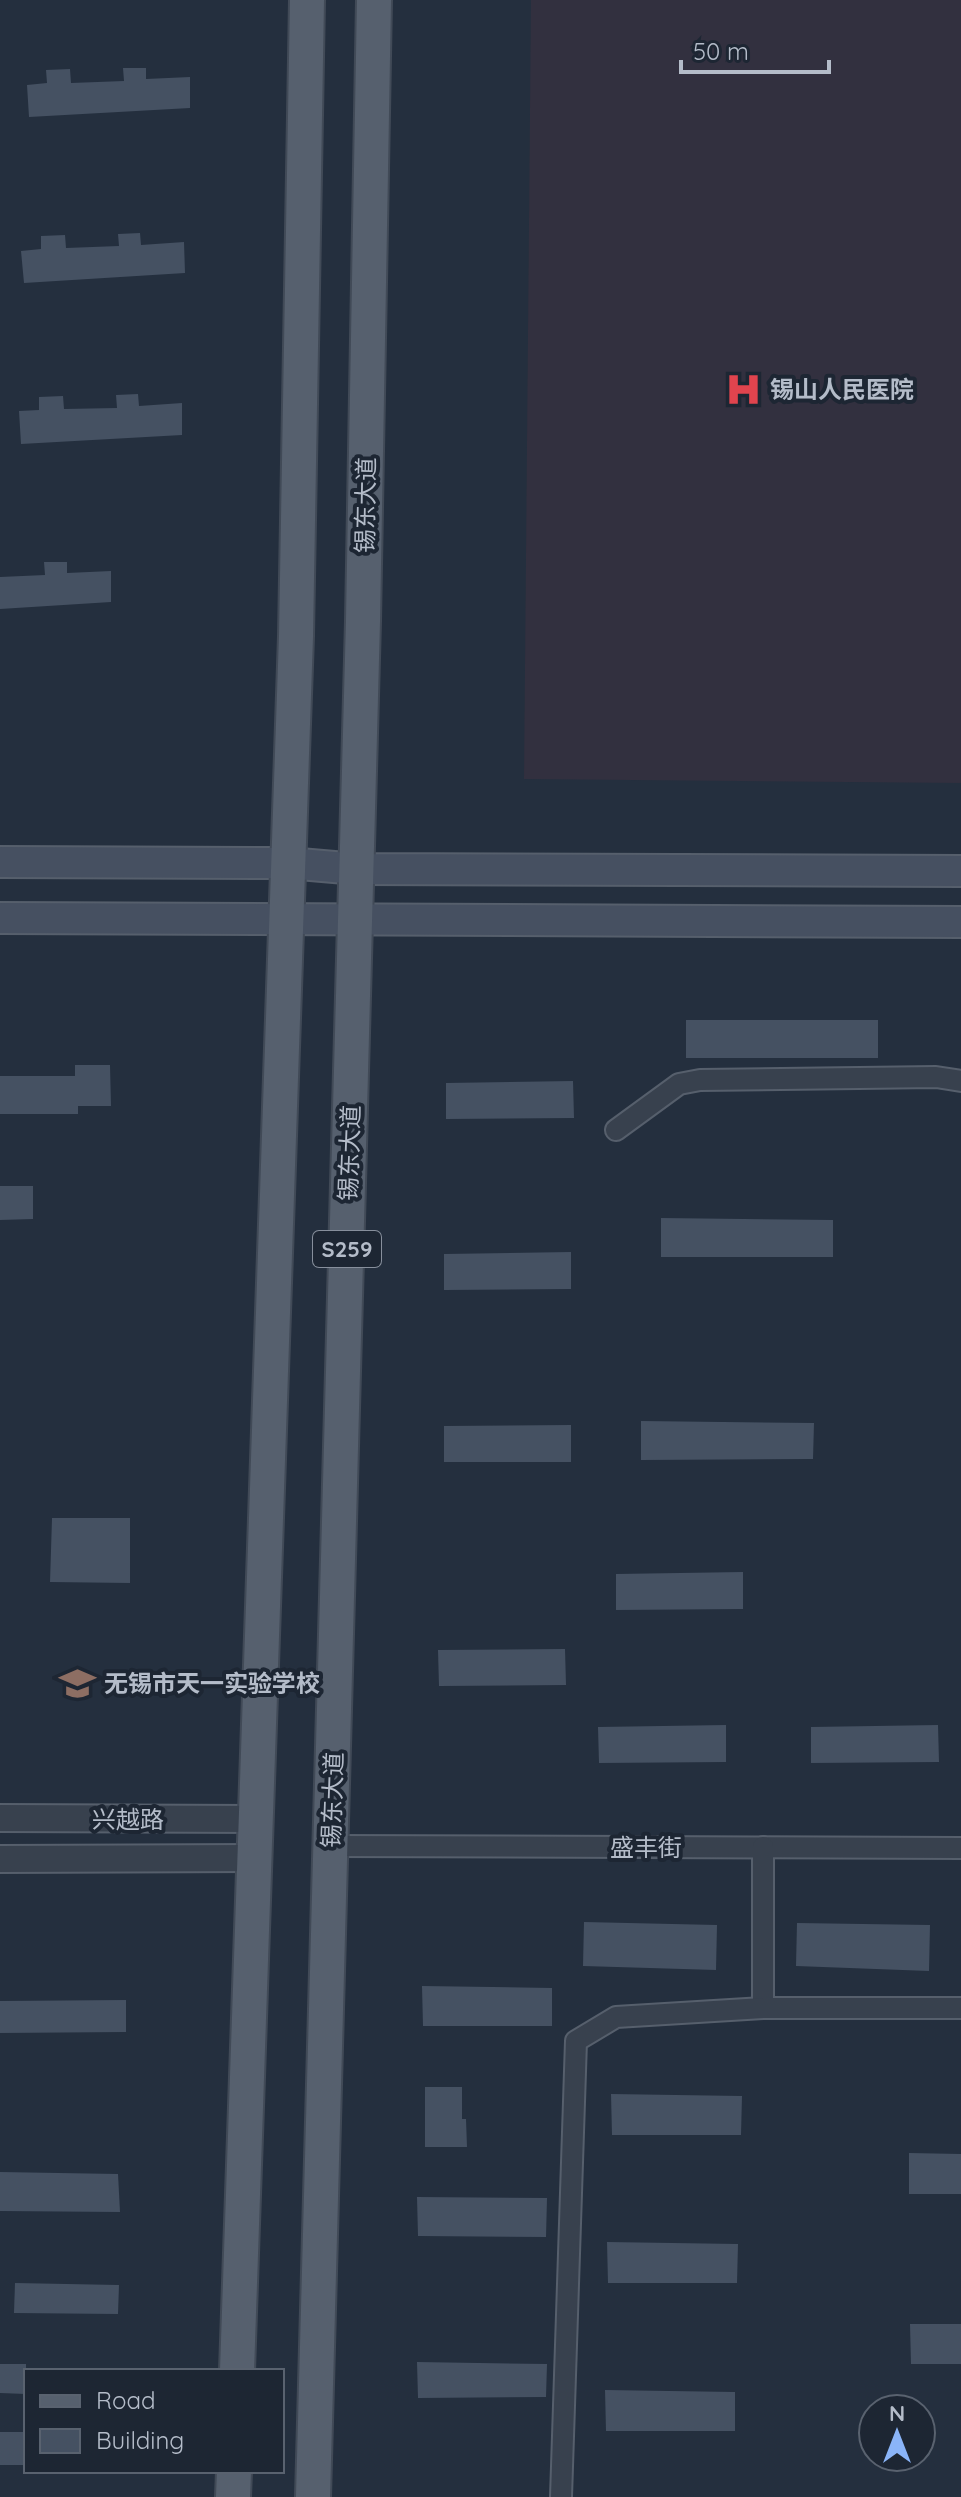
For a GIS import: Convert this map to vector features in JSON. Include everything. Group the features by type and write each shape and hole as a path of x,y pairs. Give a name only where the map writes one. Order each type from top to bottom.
{"main road":[{"path":"237,2369 296,621 307,0"},
{"name":"锡东大道","path":"313,2497 357,869 374,0"},
{"path":"0,862 288,863 357,869 961,871"},
{"path":"0,918 961,922"},
{"path":"233,2497 234,2473"}],"street":[{"path":"616,1130 679,1084 700,1080 936,1077 961,1081"},
{"name":"兴越路","path":"0,1818 255,1819"},
{"name":"盛丰街","path":"330,1846 961,1848"},
{"path":"763,1847 763,2008"},
{"name":"兴越路","path":"0,1859 254,1858"},
{"path":"561,2497 576,2041 616,2017 763,2008 961,2008"}],"shaded area":[{"name":"锡山人民医院","path":"531,0 961,0 961,783 524,779"}],"building":[{"path":"123,68 146,68 146,79 190,77 190,108 29,117 27,85 47,83 46,70 70,69 71,83 124,81"},
{"path":"140,233 141,245 184,242 185,273 24,283 21,251 41,249 41,236 65,235 66,248 119,246 118,234"},
{"path":"138,394 139,406 182,403 182,435 21,444 19,411 39,410 39,397 63,396 64,409 117,408 116,395"},
{"path":"44,562 67,562 67,573 111,571 111,602 0,609 0,577 45,575"},
{"path":"686,1020 878,1020 878,1058 686,1058"},
{"path":"75,1065 110,1065 111,1106 78,1106 78,1114 0,1114 0,1076 75,1076"},
{"path":"573,1081 574,1118 446,1119 446,1083"},
{"path":"0,1186 33,1186 33,1219 0,1220"},
{"path":"661,1218 833,1220 833,1257 661,1257"},
{"path":"571,1252 571,1289 444,1290 444,1254"},
{"path":"641,1421 814,1423 813,1459 641,1460"},
{"path":"571,1425 571,1462 444,1462 444,1426"},
{"path":"52,1518 130,1518 130,1583 50,1582"},
{"path":"743,1572 743,1609 616,1610 616,1574"},
{"path":"565,1649 566,1685 439,1686 438,1650"},
{"path":"726,1725 726,1762 599,1763 598,1727"},
{"path":"938,1725 939,1762 811,1763 811,1727"},
{"path":"584,1922 717,1925 716,1970 583,1966"},
{"path":"797,1923 930,1925 929,1971 796,1966"},
{"path":"422,1986 552,1988 552,2026 423,2026"},
{"path":"126,2000 126,2032 0,2033 0,2001"},
{"path":"425,2087 462,2087 462,2119 466,2119 467,2147 425,2147"},
{"path":"611,2094 742,2096 741,2135 612,2135"},
{"path":"909,2153 961,2154 961,2194 909,2194"},
{"path":"0,2172 118,2174 120,2212 0,2211"},
{"path":"417,2197 547,2198 546,2237 418,2236"},
{"path":"607,2242 738,2244 737,2283 608,2283"},
{"path":"15,2283 119,2285 118,2314 14,2313"},
{"path":"910,2324 961,2324 961,2364 911,2364"},
{"path":"417,2362 547,2364 546,2397 418,2398"},
{"path":"0,2364 26,2364 24,2394 0,2393"},
{"path":"605,2390 735,2392 735,2431 606,2431"},
{"path":"0,2432 24,2432 24,2465 0,2465"}],"place":[{"name":"锡山人民医院","path":"744,389"},
{"name":"无锡市天一实验学校","path":"78,1683"}]}
